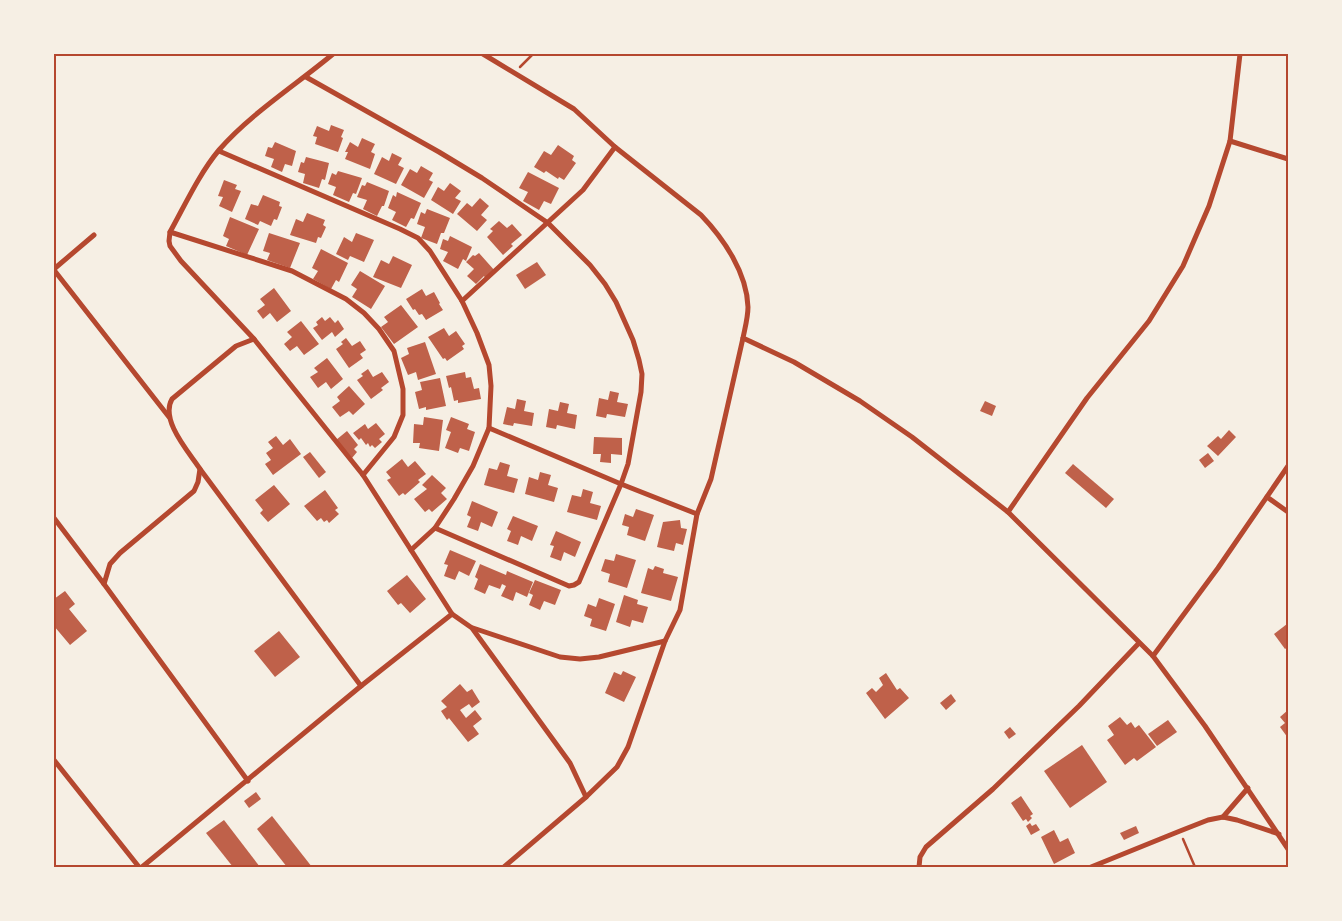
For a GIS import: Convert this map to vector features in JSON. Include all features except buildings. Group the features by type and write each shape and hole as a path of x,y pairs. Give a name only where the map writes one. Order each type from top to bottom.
{"street":[{"path":"333,54 259,113 219,151 197,184 170,232 170,246 181,261 254,339 363,475 452,614 472,628 560,657 580,659 599,657 666,641"},
{"path":"483,54 574,109 615,147 701,216 721,239 739,269 746,288 748,309 711,479 697,514 683,598 623,758 617,767 586,797 504,867"},
{"path":"1008,512 1087,398 1149,321 1182,266 1209,206 1230,141 1240,54"},
{"path":"306,77 439,152 482,178 548,223 590,265 605,284 616,302 633,340 639,360 642,374 641,392 628,464 579,582 569,586 434,528"},
{"path":"1230,141 1288,159"},
{"path":"462,301 583,190 615,147"},
{"path":"219,151 418,238 430,251 462,301 489,365 491,386 489,428 464,482 434,528 411,550"},
{"path":"170,232 292,271 346,299 364,313 379,329 394,351 403,389 403,415 394,437 363,475"},
{"path":"94,234 54,269 169,417 176,432 200,469 361,686"},
{"path":"743,338 794,362 860,401 912,436 1008,512 1138,644 1153,656 1205,726 1288,849"},
{"path":"169,417 169,404 172,399 236,346 254,339"},
{"path":"489,428 697,514"},
{"path":"1153,656 1218,568 1288,466"},
{"path":"104,584 110,564 120,553 194,492 200,469"},
{"path":"1267,497 1288,512"},
{"path":"54,518 248,780"},
{"path":"54,760 140,867 452,614"},
{"path":"472,628 570,763 586,797"},
{"path":"919,867 920,856 926,847 992,789 1079,706 1138,644"},
{"path":"1223,817 1248,788"},
{"path":"1092,867 1208,820 1223,817 1279,834"}],"path":[{"path":"516,73 533,54"},
{"path":"1180,831 1195,867"}]}
